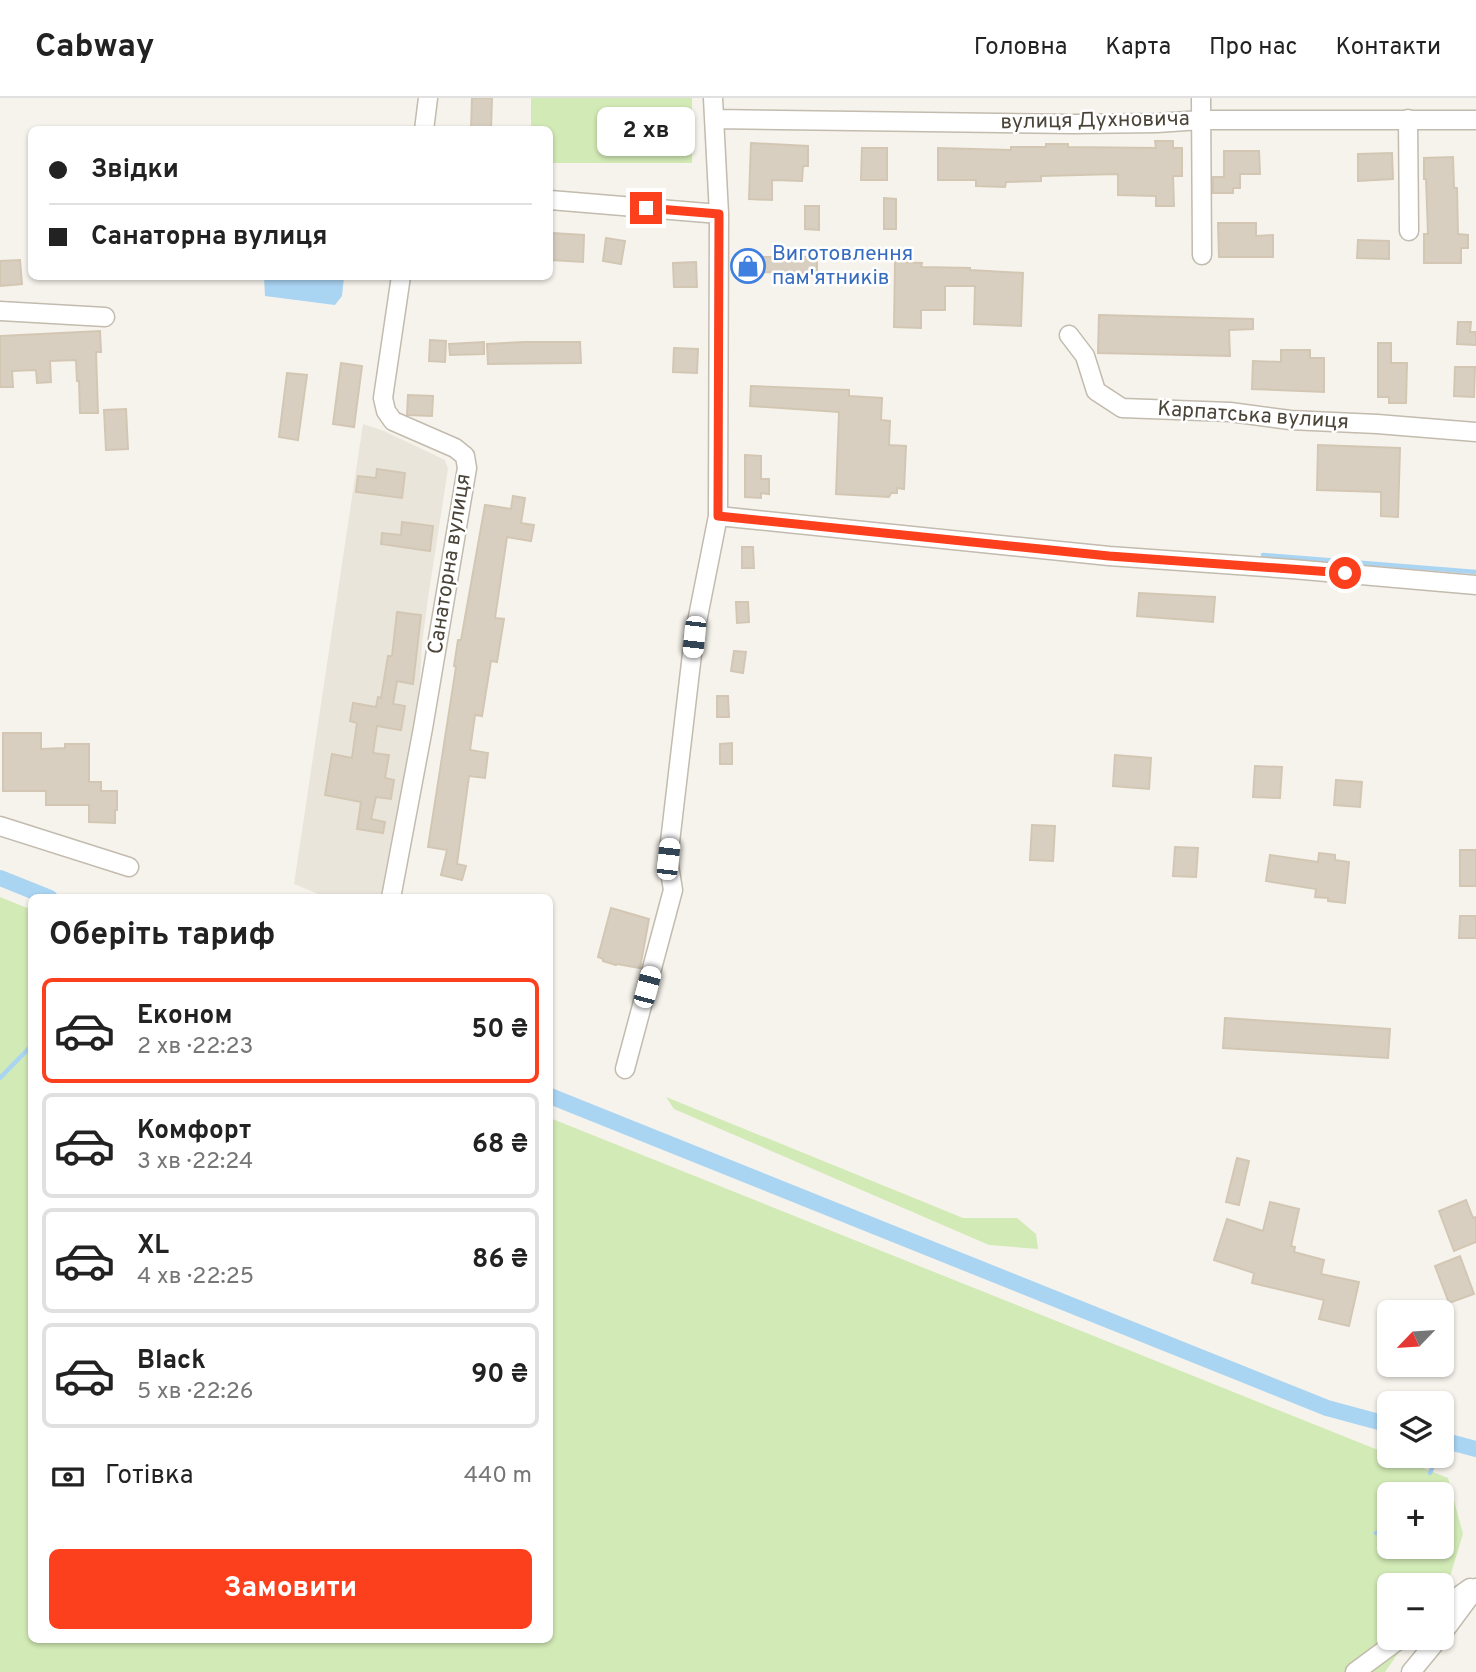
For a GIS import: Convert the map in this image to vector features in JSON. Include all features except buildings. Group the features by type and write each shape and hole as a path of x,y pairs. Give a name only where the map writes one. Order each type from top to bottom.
{"street":[{"path":"424,126 428,98"},
{"path":"625,1069 673,890 668,859 694,637 718,516 719,214 713,98"},
{"path":"1201,98 1202,255"},
{"name":"вулиця Духновича","path":"714,119 1073,124 1201,120 1476,120"},
{"path":"1408,120 1409,231"},
{"path":"553,200 719,214"},
{"name":"Санаторна вулиця","path":"392,894 467,468 465,456 455,448 393,421 386,411 383,397 400,280"},
{"path":"0,311 105,317"},
{"name":"Карпатська вулиця","path":"1069,335 1085,356 1096,391 1122,408 1230,412 1290,420 1476,432"},
{"path":"718,516 1109,556 1476,585"},
{"path":"0,826 129,867"},
{"path":"1454,1600 1476,1586"},
{"path":"1454,1617 1476,1586"},
{"path":"1355,1672 1385,1650"},
{"path":"1411,1672 1429,1650"}],"shaded area":[{"path":"363,424 445,460 448,469 422,644 419,694 386,894 318,894 294,884"}],"green space":[{"path":"531,98 692,98 692,163 553,163 553,126 531,126"},
{"path":"0,897 28,908 28,1643 553,1643 553,1119 1377,1450 1377,1468 1423,1468 1448,1478 1449,1482 1377,1482 1377,1559 1454,1559 1454,1500 1463,1534 1451,1573 1377,1573 1377,1650 1401,1650 1385,1672 0,1672"},
{"path":"666,1097 963,1218 1017,1218 1036,1234 1038,1249 989,1245 674,1109"}],"water":[{"path":"264,280 344,280 342,296 335,305 265,296"}],"waterway":[{"path":"1263,555 1476,572"},
{"path":"0,878 40,894"},
{"path":"0,1078 28,1049"},
{"path":"553,1097 1327,1408 1377,1421"},
{"path":"1454,1443 1476,1449"},
{"path":"1430,1473 1432,1468"}],"place":[{"name":"Виготовлення пам'ятників","path":"748,266"}],"route":[{"path":"646,208 719,214 718,516 1109,556 1345,573"}]}
